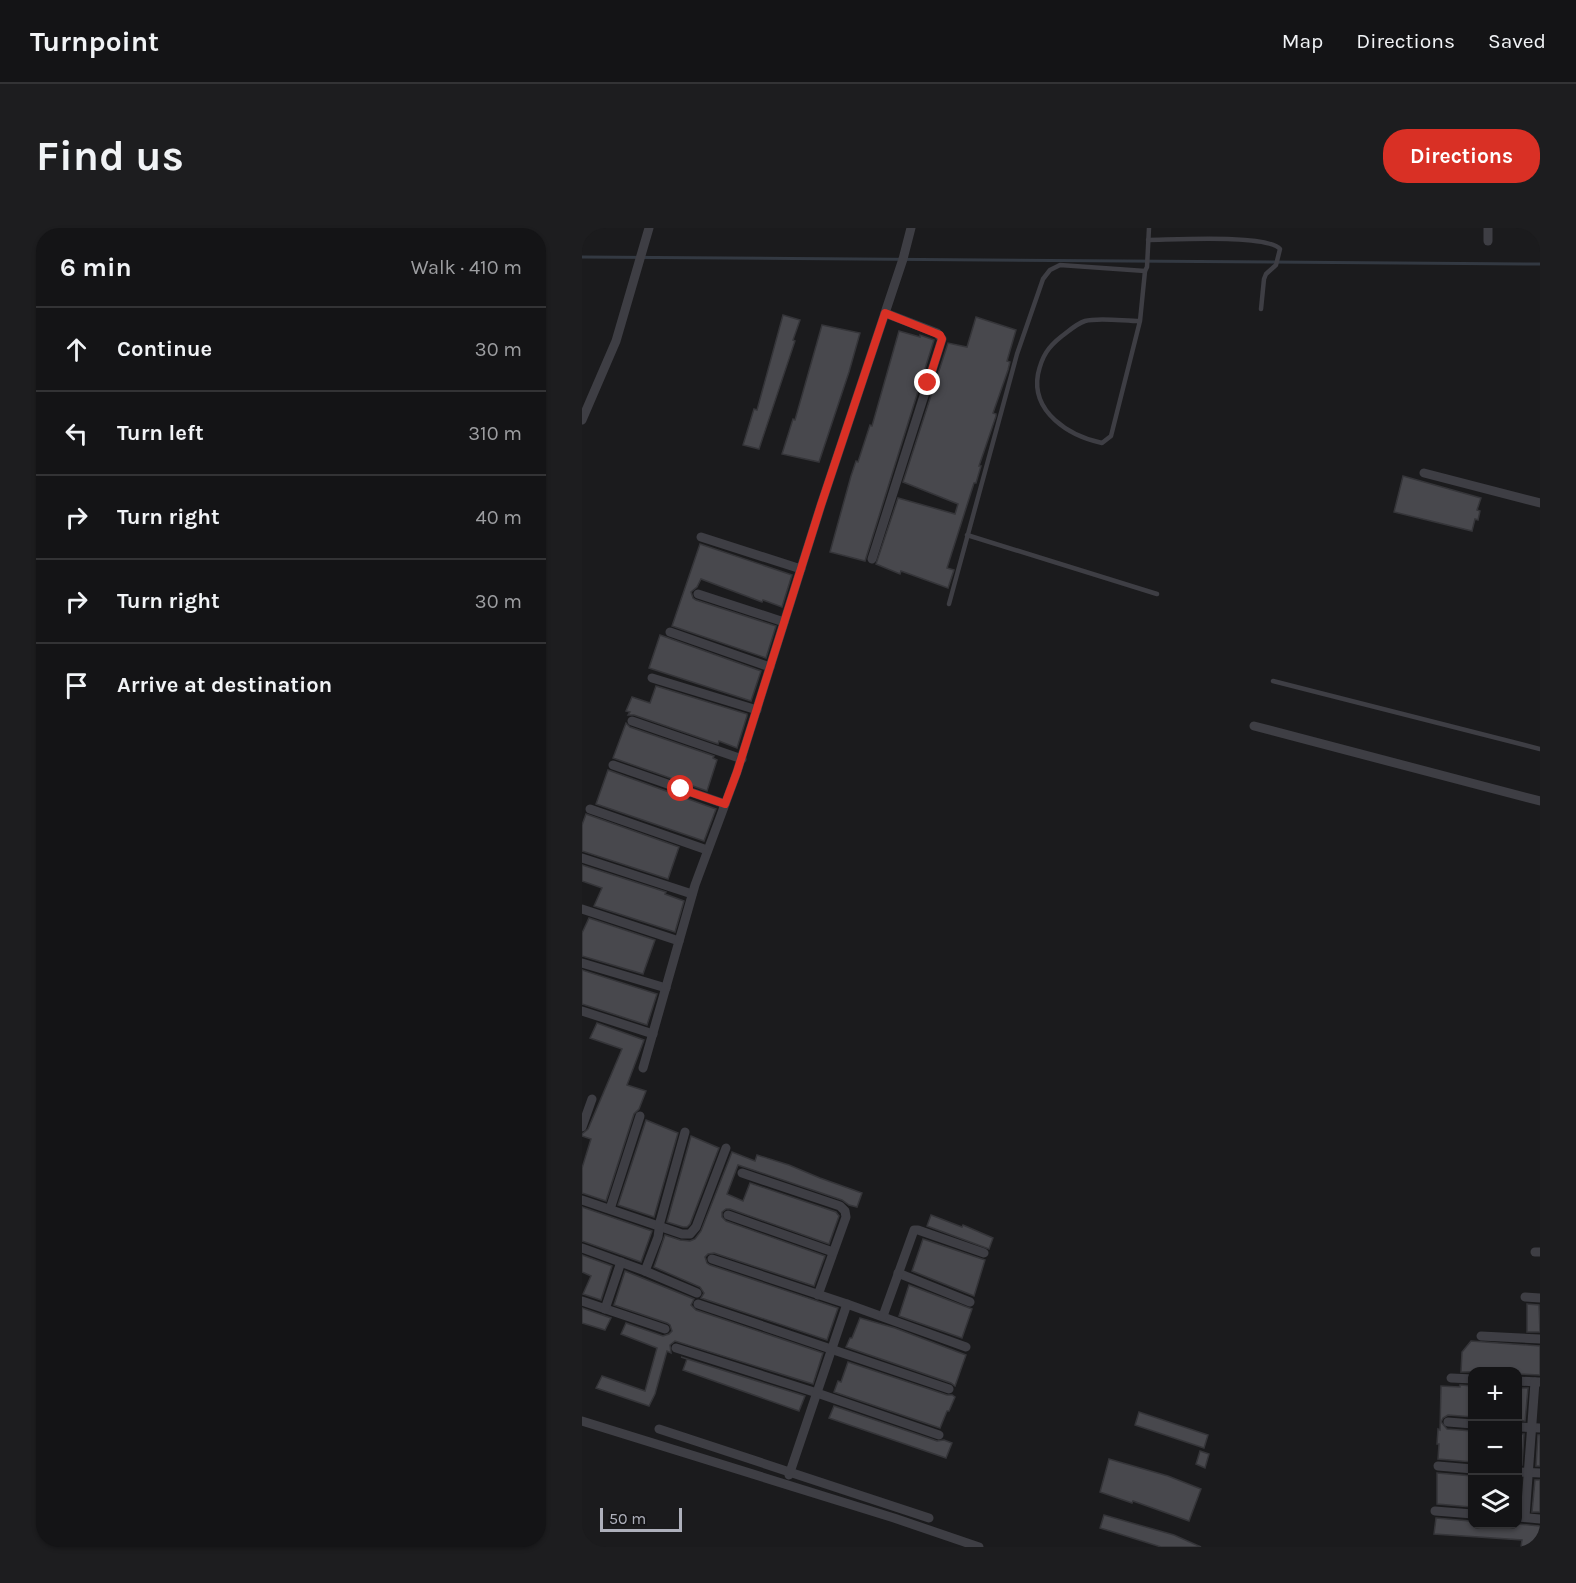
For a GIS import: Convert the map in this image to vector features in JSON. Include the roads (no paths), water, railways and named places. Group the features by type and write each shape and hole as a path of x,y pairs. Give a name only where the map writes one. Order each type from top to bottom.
{"street":[{"path":"582,420 616,341 649,228"},
{"path":"643,1068 692,894 742,759 911,228"},
{"path":"1488,228 1488,241"},
{"path":"872,559 942,339 937,333 885,313"},
{"path":"1424,473 1540,503"},
{"path":"701,537 801,569"},
{"path":"698,594 784,622"},
{"path":"670,632 770,667"},
{"path":"652,678 757,710"},
{"path":"632,721 742,759"},
{"path":"1254,726 1540,801"},
{"path":"613,765 725,804"},
{"path":"590,809 707,850"},
{"path":"582,858 692,894"},
{"path":"582,909 679,941"},
{"path":"582,963 666,988"},
{"path":"582,1011 653,1034"},
{"path":"582,1127 592,1099"},
{"path":"610,1209 640,1116"},
{"path":"645,1271 685,1132"},
{"path":"582,1200 682,1234 690,1234 696,1227 726,1148"},
{"path":"742,1173 840,1206 846,1211 846,1217 818,1295"},
{"path":"728,1215 833,1252"},
{"path":"883,1316 914,1230 984,1253"},
{"path":"582,1248 697,1293"},
{"path":"712,1259 883,1316 966,1347"},
{"path":"605,1309 621,1262"},
{"path":"898,1273 970,1302"},
{"path":"1525,1297 1540,1298"},
{"path":"582,1301 665,1329"},
{"path":"698,1304 949,1389"},
{"path":"786,1484 848,1304"},
{"path":"1480,1336 1540,1339"},
{"path":"676,1348 939,1435"},
{"path":"1451,1378 1468,1379"},
{"path":"1522,1381 1538,1382 1536,1428 1522,1511"},
{"path":"582,1421 979,1547"},
{"path":"1448,1422 1468,1424"},
{"path":"659,1429 929,1518"},
{"path":"1438,1467 1468,1469"},
{"path":"1522,1472 1540,1473"},
{"path":"1435,1511 1468,1514"},
{"path":"1522,1517 1540,1518"}],"lane":[{"path":"1140,321 1088,320 1071,329 1050,346 1040,363 1036,386 1039,400 1060,426 1102,443 1111,436 1140,321 1149,228"},
{"path":"1148,243 1250,240 1275,244 1280,249 1277,262 1264,279 1261,309"},
{"path":"949,604 1017,354 1040,286 1047,273 1060,265 1146,269"},
{"path":"967,535 1157,594"},
{"path":"1273,681 1540,749"}],"waterway":[{"path":"582,257 1540,264"}]}
